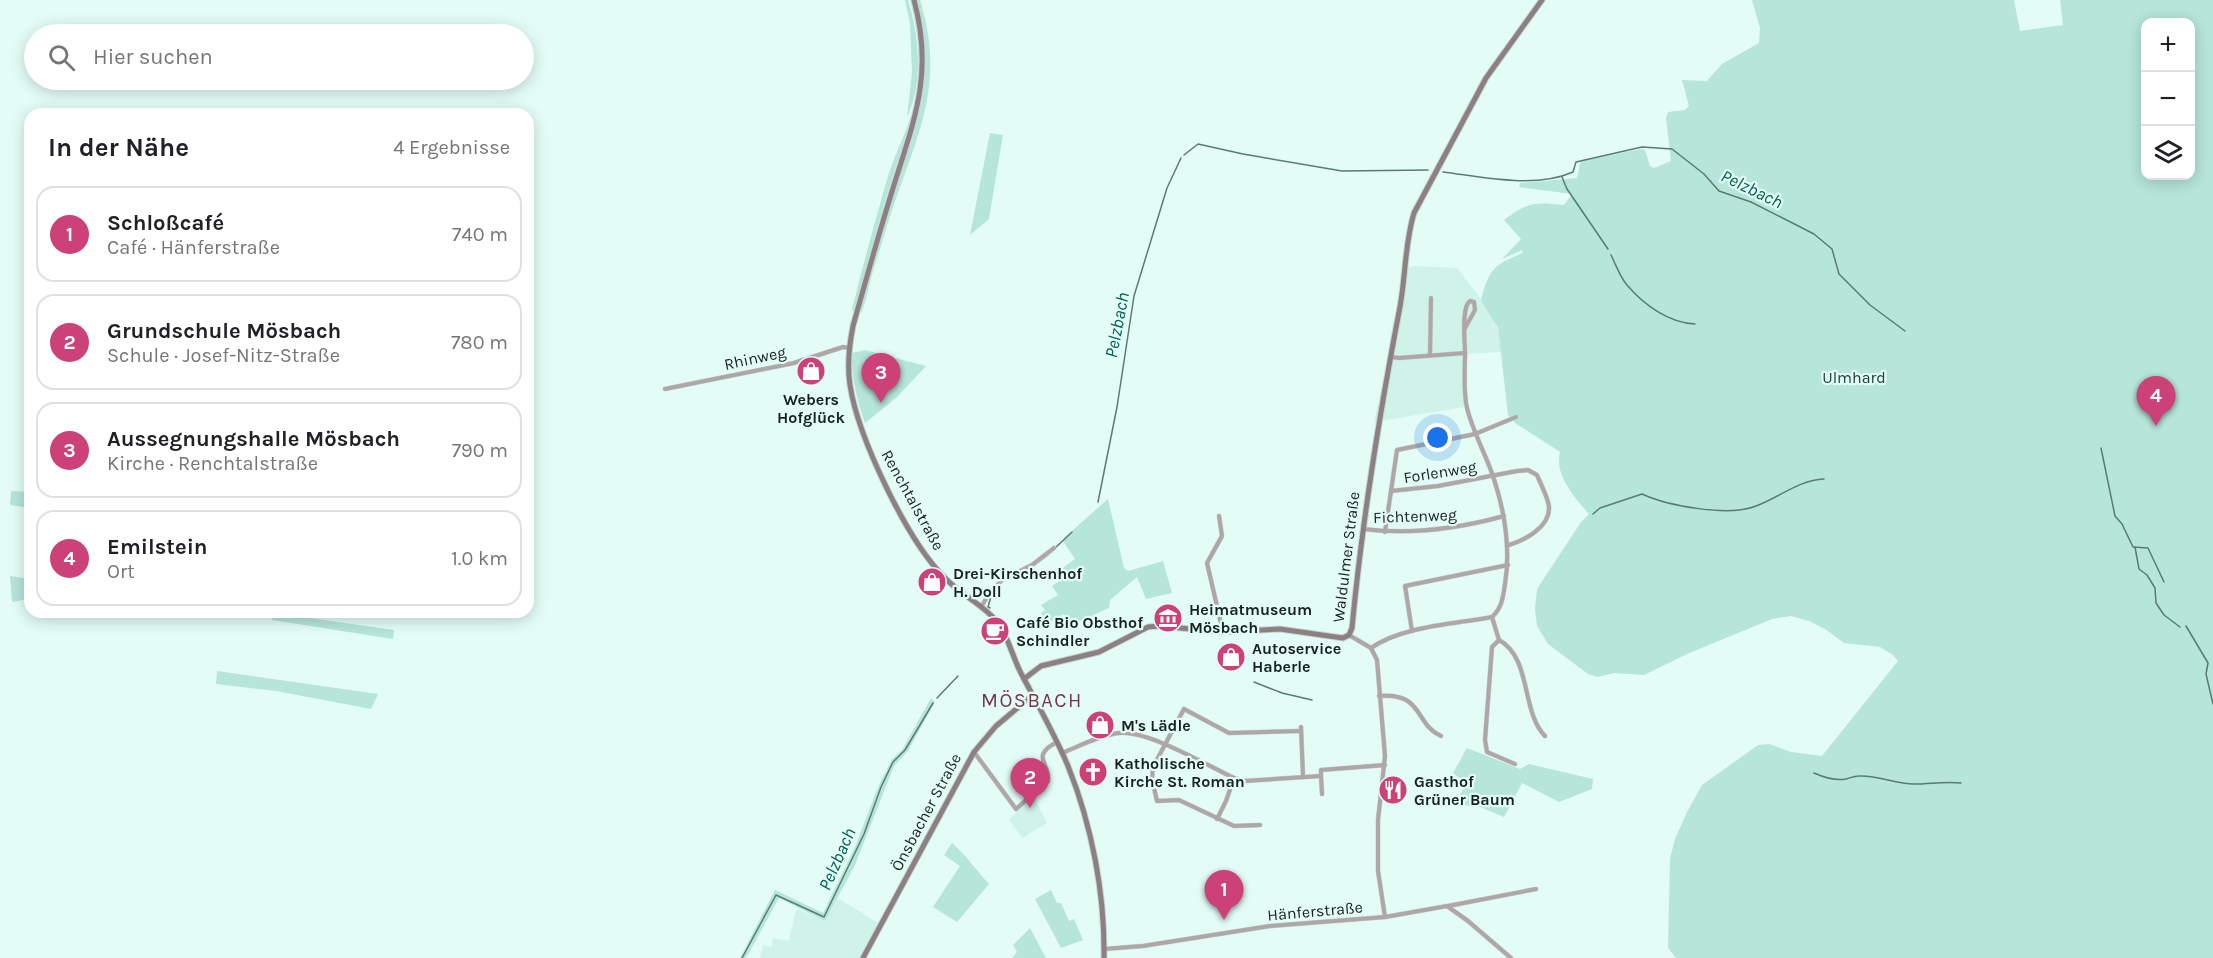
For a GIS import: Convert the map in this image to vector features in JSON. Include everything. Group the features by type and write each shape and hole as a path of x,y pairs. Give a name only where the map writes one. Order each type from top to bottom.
{"street":[{"name":"Renchtalstraße","path":"914,0 920,24 923,62 919,102 878,238 849,348 850,385 865,438 899,509 921,548 943,577 997,622 1062,753 1083,809 1093,850 1101,896 1104,958"},
{"name":"Waldulmer Straße","path":"1024,679 1041,666 1099,652 1148,627 1223,632 1280,629 1343,638 1349,635 1352,628 1362,529 1373,455 1401,298 1408,233 1414,213 1486,78 1542,0"},
{"path":"1430,355 1431,298"},
{"path":"1371,648 1382,640 1412,631 1492,617 1500,611 1509,545 1493,476 1474,434 1466,404 1465,327 1466,304 1472,301 1475,310 1465,327"},
{"name":"Rhinweg","path":"665,389 794,363 835,349 849,348"},
{"path":"1391,357 1465,353"},
{"path":"1385,532 1397,450 1474,434 1516,417"},
{"name":"Forlenweg","path":"1391,491 1438,486 1528,470 1537,475 1549,505 1548,512 1535,531 1525,539 1509,545"},
{"path":"1219,516 1222,536 1207,563 1223,632"},
{"name":"Fichtenweg","path":"1362,529 1385,532 1460,528 1504,516"},
{"path":"981,608 989,594 1002,580 1032,565 1054,548"},
{"path":"1412,631 1405,586 1508,565"},
{"path":"1492,617 1499,640 1507,645 1520,668 1536,728 1545,736"},
{"path":"1349,635 1371,648 1377,660 1385,765 1378,820 1378,871 1385,917"},
{"path":"1499,640 1492,647 1485,740 1487,752 1515,764"},
{"name":"Önsbacher Straße","path":"863,958 974,752 996,726 1033,695"},
{"path":"1379,696 1397,696 1408,700 1430,728 1441,736"},
{"path":"1260,825 1234,826 1179,800 1157,801 1152,773 1184,709 1229,733 1301,729 1303,776"},
{"path":"1062,753 1104,737 1126,733 1138,734 1244,781 1321,776"},
{"path":"974,752 1016,809 1048,781 1049,776 1042,761 1046,749 1057,742"},
{"path":"1322,794 1320,770 1385,765"},
{"path":"1217,819 1234,778"},
{"name":"Hänferstraße","path":"1104,949 1143,946 1270,926 1385,917 1536,889"},
{"path":"1447,906 1511,958"}],"shaded area":[{"path":"1413,266 1457,268 1490,311 1498,327 1501,352 1466,354 1465,407 1374,422 1398,311 1402,269"},
{"path":"1034,797 1047,823 1022,838 1009,819"},
{"path":"838,898 878,923 863,958 760,958 763,945 772,947 773,938 789,941 795,913 798,909 825,921"}],"green space":[{"path":"905,0 908,0 912,14 918,59 916,89 907,117 912,72 910,23"},
{"path":"910,0 919,39 918,82 915,98 918,49"},
{"path":"916,0 920,0 928,32 929,89 924,115 861,313 860,309 915,124 920,100 924,52 922,27"},
{"name":"Ulmhard","path":"1752,0 2014,0 2020,31 2063,25 2060,0 2213,0 2213,958 1676,958 1668,948 1670,859 1675,839 1702,785 1758,745 1769,744 1791,752 1822,756 1898,661 1880,647 1844,643 1825,629 1791,616 1772,619 1687,654 1644,675 1614,673 1598,677 1588,674 1548,644 1537,626 1535,609 1537,589 1581,522 1589,514 1563,478 1559,461 1560,452 1515,423 1508,415 1498,327 1481,301 1487,281 1494,269 1523,253 1522,250 1502,259 1521,239 1504,220 1532,205 1564,205 1572,194 1519,187 1520,183 1577,178 1580,163 1583,161 1641,149 1645,150 1650,166 1654,168 1671,161 1666,118 1668,112 1685,110 1689,106 1682,80 1707,81 1722,64 1759,43 1760,28"},
{"path":"915,98 904,144 854,311 852,310 856,293 884,190"},
{"path":"990,133 1003,135 989,219 970,235"},
{"path":"865,350 926,366 896,398 865,423 855,389 852,353"},
{"path":"11,491 24,492 24,507 10,505"},
{"path":"1108,499 1124,568 1128,571 1163,561 1172,593 1146,599 1137,577 1110,600 1109,608 1071,625 1064,614 1047,624 1041,613 1045,610 1041,605 1058,595 1052,586 1064,578 1060,570 1075,559 1063,541"},
{"path":"10,576 24,578 24,600 12,602"},
{"path":"272,618 309,618 394,630 393,639 272,620"},
{"path":"217,671 378,694 371,709 276,691 216,684"},
{"path":"931,698 935,702 908,751 894,766 855,865 825,921 779,898 746,958 740,958 775,890 823,913 855,847 878,787 892,759 902,750"},
{"path":"1467,748 1520,769 1529,764 1593,779 1592,789 1559,802 1522,783 1504,817 1478,806 1455,805 1466,783 1453,773"},
{"path":"952,843 989,884 957,922 933,907 960,866 944,855"},
{"path":"1051,890 1057,903 1061,903 1069,921 1074,919 1083,940 1061,948 1035,899"},
{"path":"1030,928 1046,958 1012,958 1017,952 1013,945"}],"waterway":[{"name":"Pelzbach","path":"1184,155 1198,144 1342,171 1428,170"},
{"name":"Pelzbach","path":"1443,172 1492,179 1542,180 1573,172 1576,162 1642,147 1672,149 1704,174 1719,191 1751,202 1814,234 1832,249 1839,274 1870,305 1905,331"},
{"name":"Pelzbach","path":"1098,502 1117,407 1134,296 1167,188 1181,158"},
{"name":"Pelzbach","path":"1562,177 1567,189 1608,249"},
{"name":"Pelzbach","path":"1611,255 1620,275 1641,299 1658,312 1685,323 1695,324"},
{"path":"2101,448 2115,516 2122,524 2133,547 2148,548 2164,582"},
{"path":"1593,514 1600,508 1642,494 1699,509 1744,509 1756,506 1806,482 1824,479"},
{"path":"1055,548 1072,532"},
{"path":"2135,547 2139,569 2147,575 2155,588 2156,603 2164,615 2180,627"},
{"path":"1032,567 1048,555"},
{"path":"990,608 988,607 992,593"},
{"path":"2186,626 2208,663 2206,674 2213,704"},
{"name":"Pelzbach","path":"937,698 958,676"},
{"path":"1254,682 1282,693 1312,700"},
{"name":"Pelzbach","path":"742,958 776,895 824,917 864,834 893,762 905,750 933,703"},
{"path":"1814,773 1838,779 1866,776 1907,784 1961,783"}],"place":[{"name":"Webers Hofglück","path":"811,371"},
{"name":"Aussegnungshalle Mösbach","path":"881,403"},
{"name":"Emilstein","path":"2156,426"},
{"name":"Drei-Kirschenhof H. Doll","path":"932,582"},
{"name":"Heimatmuseum Mösbach","path":"1168,618"},
{"name":"Café Bio Obsthof Schindler","path":"995,631"},
{"name":"Autoservice Haberle","path":"1231,657"},
{"name":"M's Lädle","path":"1100,725"},
{"name":"Katholische Kirche St. Roman","path":"1093,772"},
{"name":"Gasthof Grüner Baum","path":"1393,790"},
{"name":"Grundschule Mösbach","path":"1030,808"},
{"name":"Schloßcafé","path":"1224,920"}],"district":[{"name":"MÖSBACH","path":"1032,700"}]}
